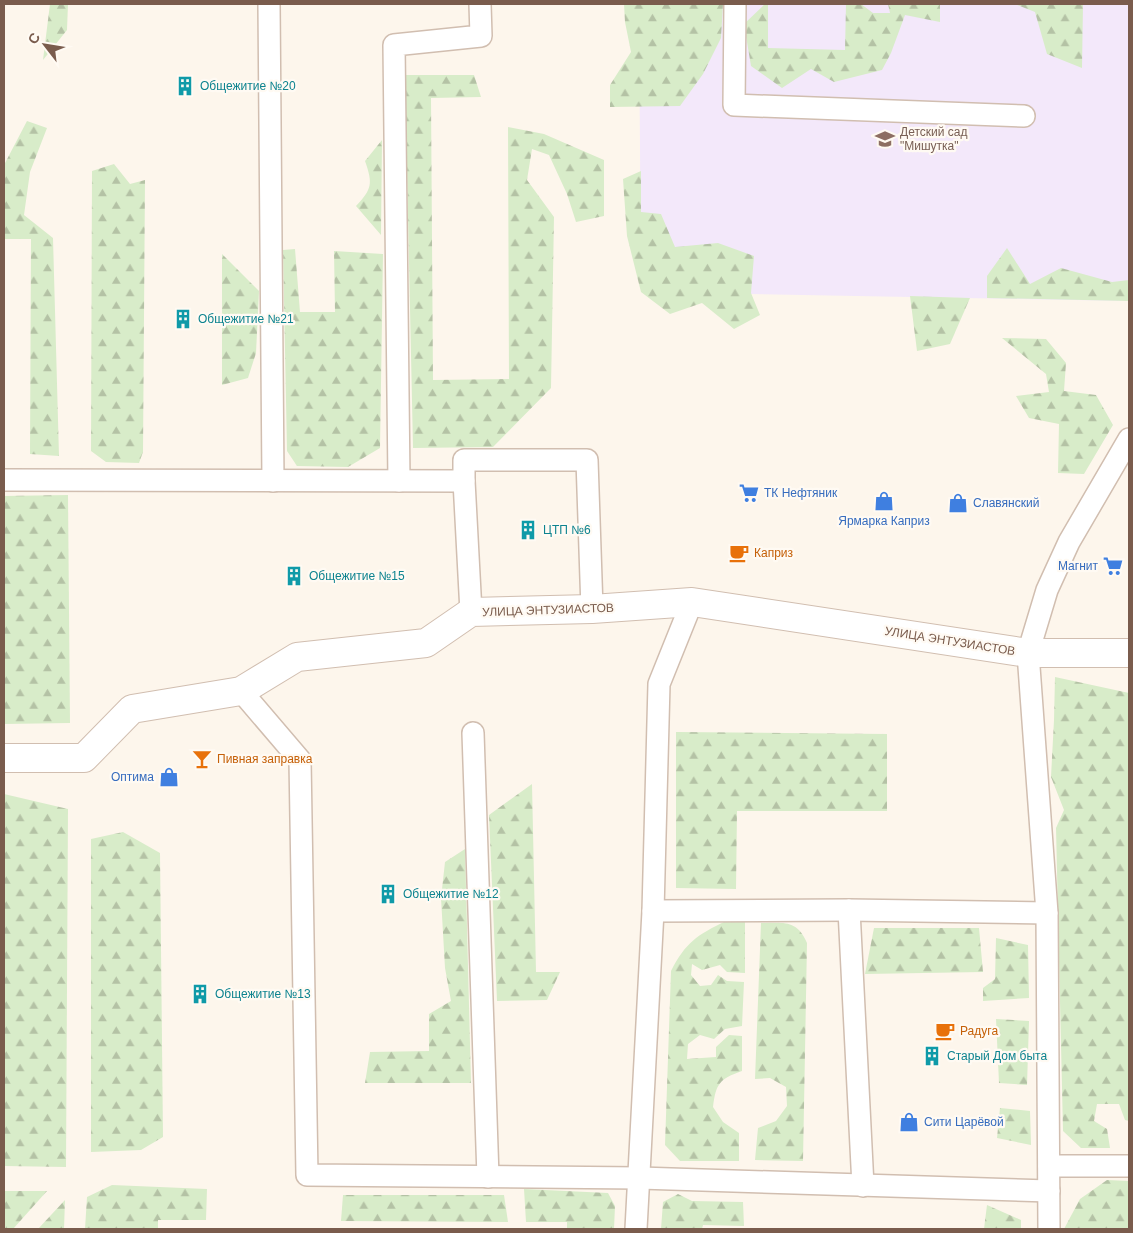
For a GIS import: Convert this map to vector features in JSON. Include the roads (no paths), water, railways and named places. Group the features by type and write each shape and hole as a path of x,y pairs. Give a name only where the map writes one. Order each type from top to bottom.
{"street":[{"name":"УЛИЦА ЭНТУЗИАСТОВ","path":"4,758 84,758 132,709 241,691 296,657 426,643 471,612 592,609 692,602 1028,653 1129,653"}],"lane":[{"path":"269,4 273,481"},
{"path":"399,481 394,46 481,36 480,4"},
{"path":"735,4 734,105 1024,116"},
{"path":"1049,1229 1047,913 1028,653 1050,582 1069,542 1129,439"},
{"path":"471,612 464,460 587,460 592,609"},
{"path":"4,480 464,481"},
{"path":"636,1229 653,911 659,684 692,602"},
{"path":"241,691 300,760 307,1175 640,1178 1049,1191"},
{"path":"473,733 488,1177"},
{"path":"653,911 849,910 1047,913"},
{"path":"849,910 863,1186"},
{"path":"1049,1166 1129,1166"}],"place":[{"name":"Общежитие №20","path":"185,86"},
{"name":"Детский сад \"Мишутка\"","path":"885,139"},
{"name":"Общежитие №21","path":"183,319"},
{"name":"ТК Нефтяник","path":"749,493"},
{"name":"Ярмарка Каприз","path":"884,501"},
{"name":"Славянский","path":"958,503"},
{"name":"ЦТП №6","path":"528,530"},
{"name":"Каприз","path":"739,553"},
{"name":"Магнит","path":"1113,566"},
{"name":"Общежитие №15","path":"294,576"},
{"name":"Пивная заправка","path":"202,759"},
{"name":"Оптима","path":"169,777"},
{"name":"Общежитие №12","path":"388,894"},
{"name":"Общежитие №13","path":"200,994"},
{"name":"Радуга","path":"945,1031"},
{"name":"Старый Дом быта","path":"932,1056"},
{"name":"Сити Царёвой","path":"909,1122"}]}
